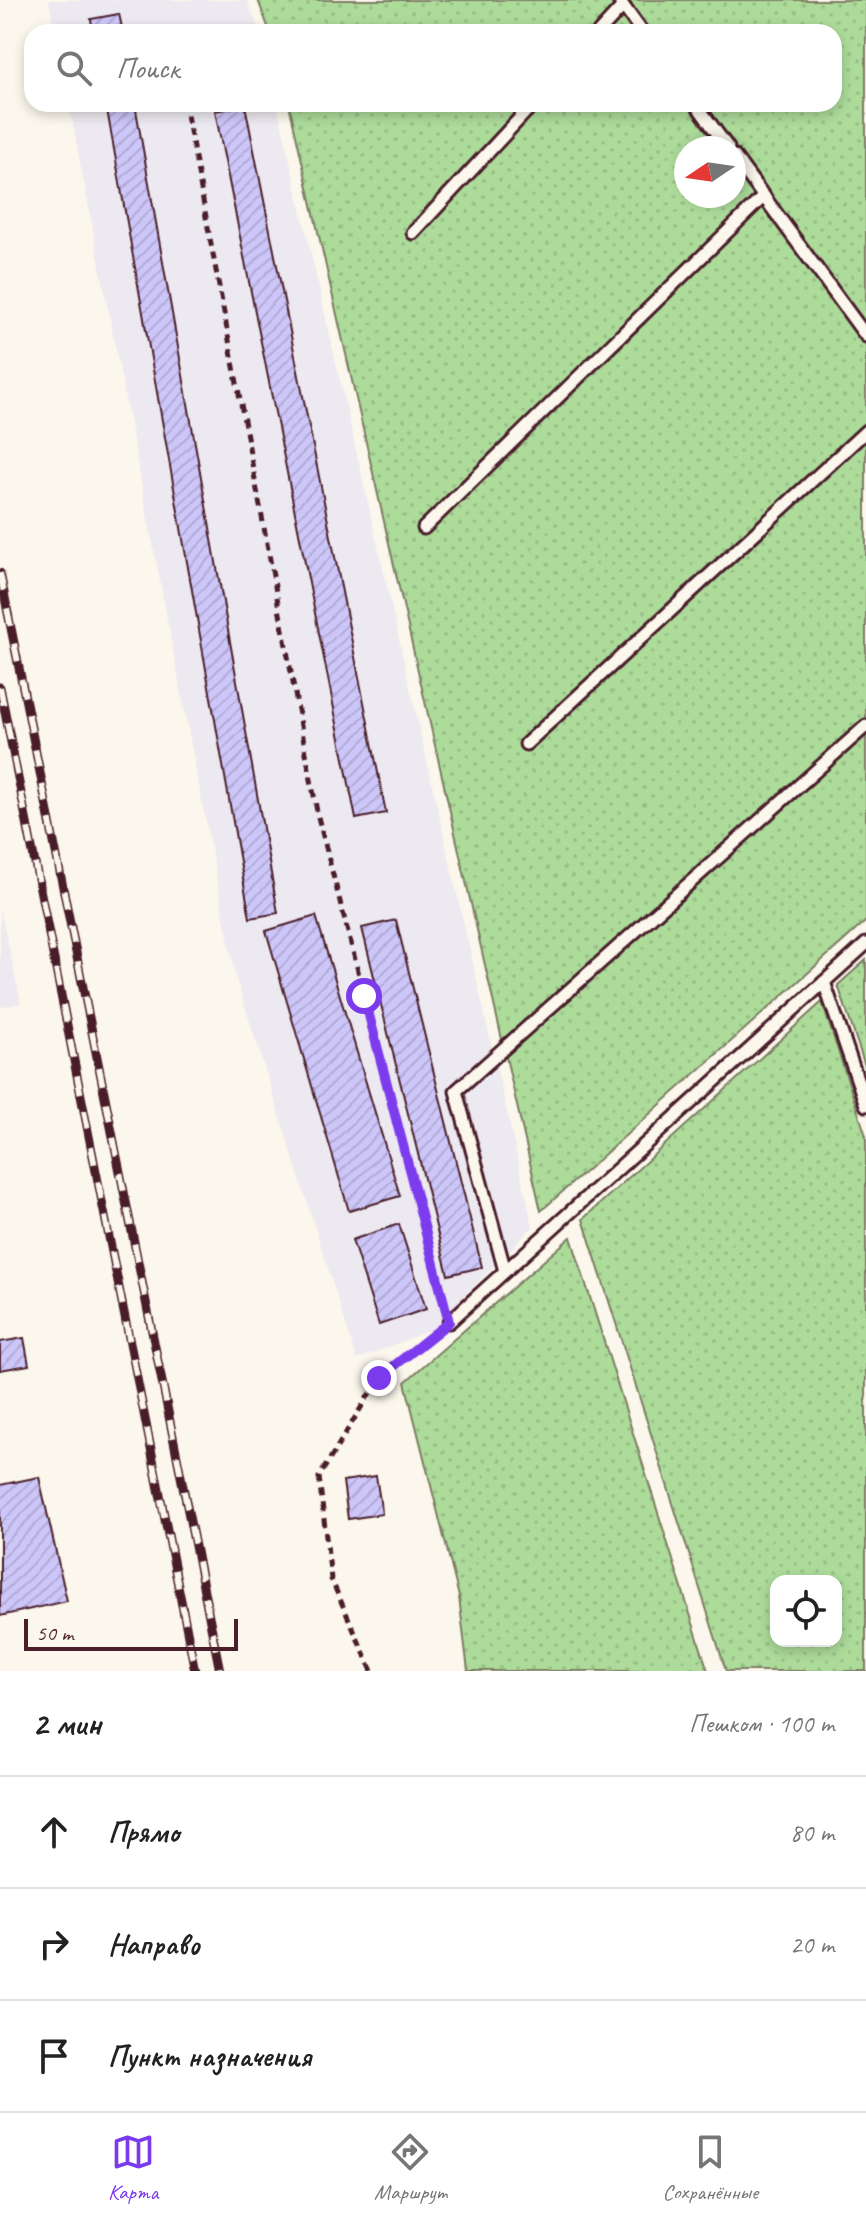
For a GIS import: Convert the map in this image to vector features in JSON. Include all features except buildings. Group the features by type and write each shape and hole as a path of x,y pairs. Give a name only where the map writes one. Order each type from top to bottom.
{"lane":[{"path":"605,24 621,3 636,24"},
{"path":"413,233 526,112"},
{"path":"702,112 719,136"},
{"path":"746,172 866,336"},
{"path":"424,528 764,196"},
{"path":"526,744 866,431"},
{"path":"505,1271 456,1091 866,726"},
{"path":"449,1322 866,944"},
{"path":"824,982 866,1105"}],"path":[{"path":"187,115 318,817 449,1322 379,1378 319,1477 331,1579 372,1671"}],"shaded area":[{"path":"49,0 247,0 257,24 54,24"},
{"path":"71,112 279,112 533,1227 432,1329 357,1360 235,975"},
{"path":"0,908 21,1003 0,1007"}],"green space":[{"path":"258,0 866,0 866,921 541,1211 291,112 842,112 842,24 267,24"},
{"path":"866,960 866,1069 838,985"},
{"path":"822,1002 866,1136 866,1671 726,1671 583,1219"},
{"path":"571,1237 708,1671 468,1671 459,1597 405,1382"}],"railway":[{"path":"0,573 220,1671"},
{"path":"0,687 195,1671"}],"route":[{"path":"364,996 449,1322 379,1378"}]}
